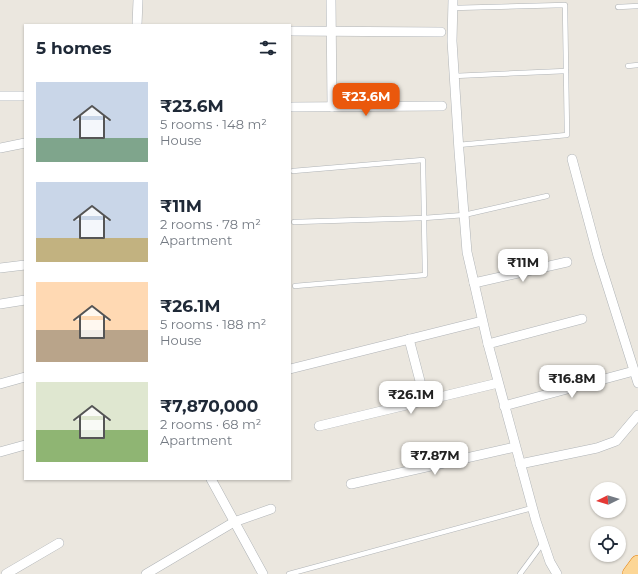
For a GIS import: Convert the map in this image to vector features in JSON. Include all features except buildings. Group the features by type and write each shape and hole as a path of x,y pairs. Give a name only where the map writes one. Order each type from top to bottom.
{"highway":[{"path":"630,574 638,563"}],"street":[{"path":"137,24 138,0"},
{"path":"331,0 332,107"},
{"path":"453,4 452,41 458,145 467,252 482,321 532,508 550,562 557,574"},
{"path":"291,31 441,32"},
{"path":"0,96 24,96"},
{"path":"291,107 442,106"},
{"path":"0,148 24,143"},
{"path":"572,159 598,256 638,383"},
{"path":"474,283 567,262"},
{"path":"0,268 24,265"},
{"path":"0,304 24,300"},
{"path":"488,344 582,319"},
{"path":"291,369 482,321"},
{"path":"409,339 425,400"},
{"path":"504,406 634,371"},
{"path":"0,384 24,377"},
{"path":"319,426 498,383"},
{"path":"520,464 597,448 616,441 638,415"},
{"path":"0,452 24,445"},
{"path":"351,484 515,447"},
{"path":"212,480 263,574"},
{"path":"146,574 234,522 271,509"},
{"path":"6,574 59,543"}],"lane":[{"path":"453,4 565,5 567,135 458,145"},
{"path":"618,7 638,6"},
{"path":"628,66 638,66"},
{"path":"454,76 566,71"},
{"path":"293,171 423,160 425,275 295,286"},
{"path":"294,222 424,218 464,215 547,196"},
{"path":"289,574 532,508"},
{"path":"520,574 543,542"}]}
